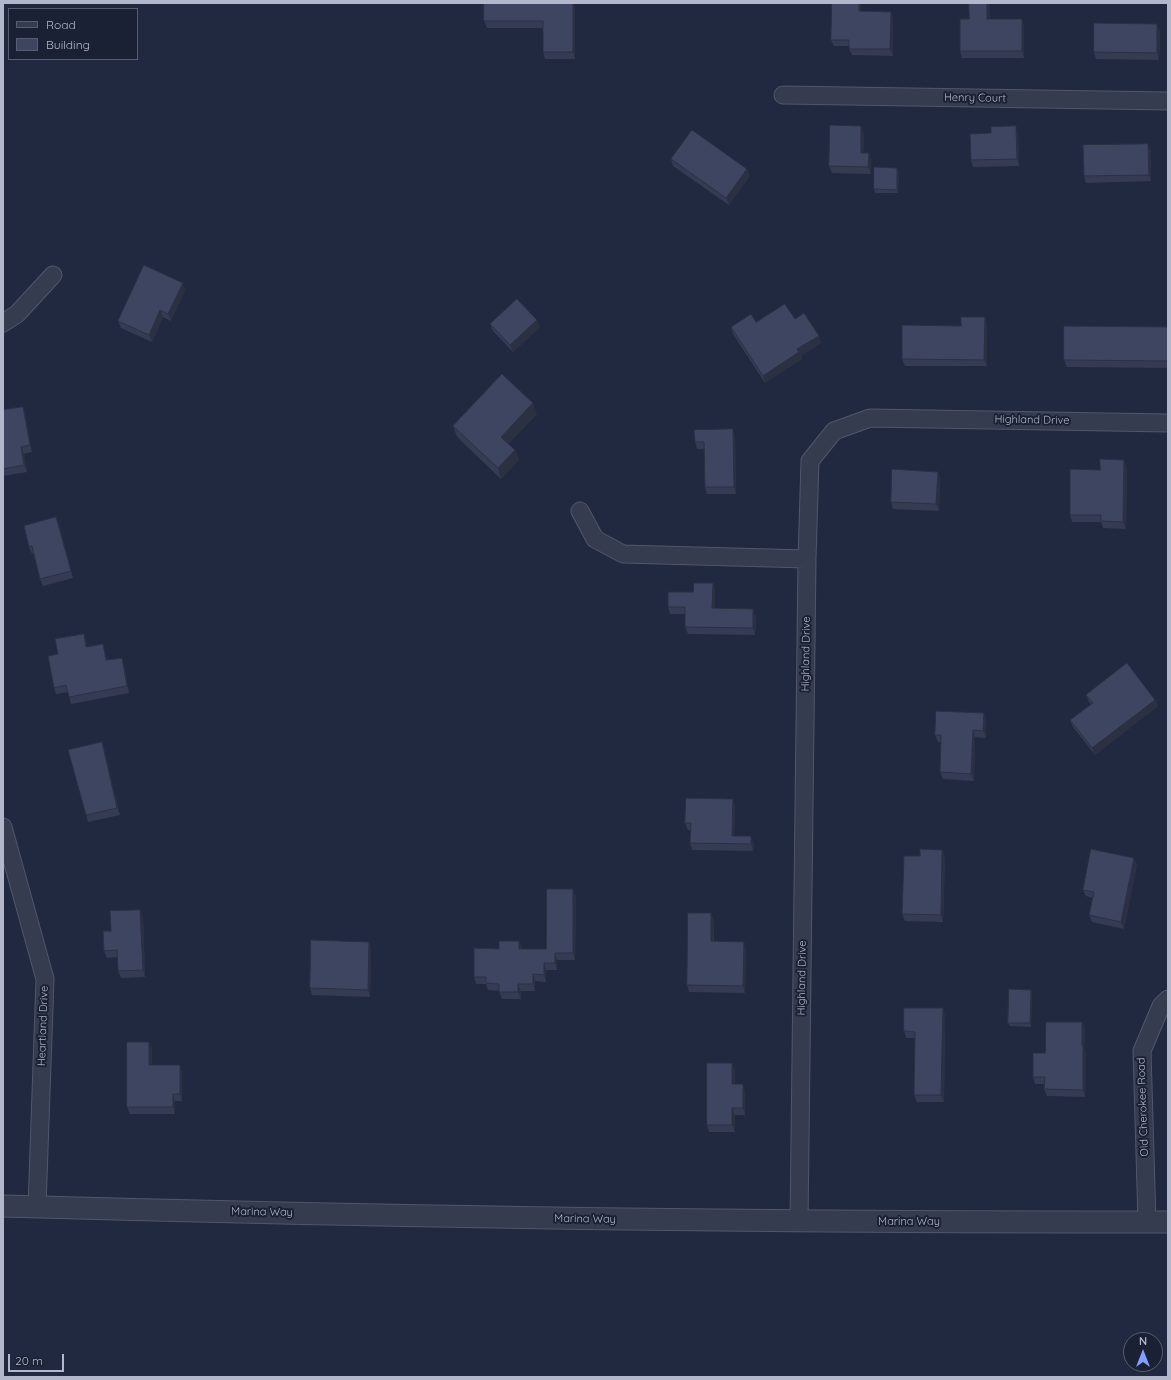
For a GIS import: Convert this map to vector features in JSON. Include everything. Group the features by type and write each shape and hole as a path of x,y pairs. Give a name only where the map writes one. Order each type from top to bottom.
{"street":[{"name":"Henry Court","path":"783,95 1168,101"},
{"path":"3,323 17,314 53,275"},
{"name":"Highland Drive","path":"799,1222 807,560 810,461 834,431 870,418 1168,423"},
{"path":"580,511 595,539 623,554 807,560"},
{"name":"Heartland Drive","path":"3,827 44,979 37,1206"},
{"name":"Old Cherokee Road","path":"1147,1222 1142,1051 1161,1006 1168,999"},
{"name":"Marina Way","path":"3,1206 515,1218 799,1222 1168,1222"}],"building":[{"path":"484,3 573,3 573,52 543,52 543,21 484,21"},
{"path":"832,3 859,3 859,11 891,12 890,49 849,49 849,40 831,40"},
{"path":"969,3 987,3 987,19 1022,19 1022,51 960,51 960,19 969,19"},
{"path":"1094,23 1157,24 1157,53 1094,52"},
{"path":"830,125 861,126 861,153 869,153 868,167 829,166"},
{"path":"1016,126 1017,159 971,160 970,134 991,133 991,127"},
{"path":"692,130 747,169 726,198 671,159"},
{"path":"1148,144 1149,175 1084,176 1083,145"},
{"path":"874,167 897,168 897,190 874,189"},
{"path":"144,265 183,283 168,314 160,310 149,335 118,321"},
{"path":"517,299 537,320 510,345 490,324"},
{"path":"785,304 795,319 804,313 819,336 797,349 799,352 763,376 731,327 751,314 756,322"},
{"path":"961,317 985,317 984,360 902,359 902,325 961,326"},
{"path":"1064,326 1168,327 1168,361 1064,360"},
{"path":"502,374 533,403 501,437 515,450 498,468 453,426"},
{"path":"23,407 30,445 21,447 24,465 3,469 3,410"},
{"path":"733,429 734,487 705,487 704,442 695,442 694,430"},
{"path":"1100,459 1124,460 1123,522 1101,521 1101,515 1070,515 1070,469 1100,470"},
{"path":"892,469 938,472 936,504 891,502"},
{"path":"56,517 71,571 40,579 32,546 29,547 24,526"},
{"path":"694,583 713,583 712,608 753,609 753,628 685,627 685,607 668,607 668,592 693,592"},
{"path":"84,634 86,647 103,644 106,660 122,658 127,686 69,697 66,685 54,688 48,656 58,654 55,639"},
{"path":"1127,663 1155,700 1092,748 1070,720 1093,703 1086,695"},
{"path":"936,711 984,713 983,731 973,730 971,774 940,772 941,735 935,735"},
{"path":"102,742 117,808 86,815 68,750"},
{"path":"686,798 733,799 732,836 751,836 751,844 690,843 691,823 685,823"},
{"path":"920,849 942,850 941,915 902,914 904,856 920,856"},
{"path":"1091,849 1134,858 1121,922 1089,915 1094,892 1083,890"},
{"path":"547,889 573,889 573,953 555,953 555,963 544,963 544,975 533,974 533,984 518,984 518,992 499,992 499,984 486,983 486,977 474,977 474,948 499,949 499,941 519,941 519,949 546,949"},
{"path":"140,910 143,970 118,971 117,950 104,951 103,931 111,931 110,911"},
{"path":"688,913 711,913 711,941 744,942 743,986 687,985"},
{"path":"311,940 369,942 368,990 310,988"},
{"path":"1009,989 1031,990 1030,1023 1008,1023"},
{"path":"904,1008 943,1008 941,1095 914,1095 915,1032 904,1031"},
{"path":"1046,1022 1082,1022 1083,1090 1044,1089 1045,1077 1033,1077 1033,1053 1045,1053"},
{"path":"127,1042 149,1042 149,1065 180,1065 180,1094 173,1094 173,1107 127,1107"},
{"path":"707,1063 732,1063 732,1084 743,1084 743,1108 732,1108 732,1125 707,1125"}]}
